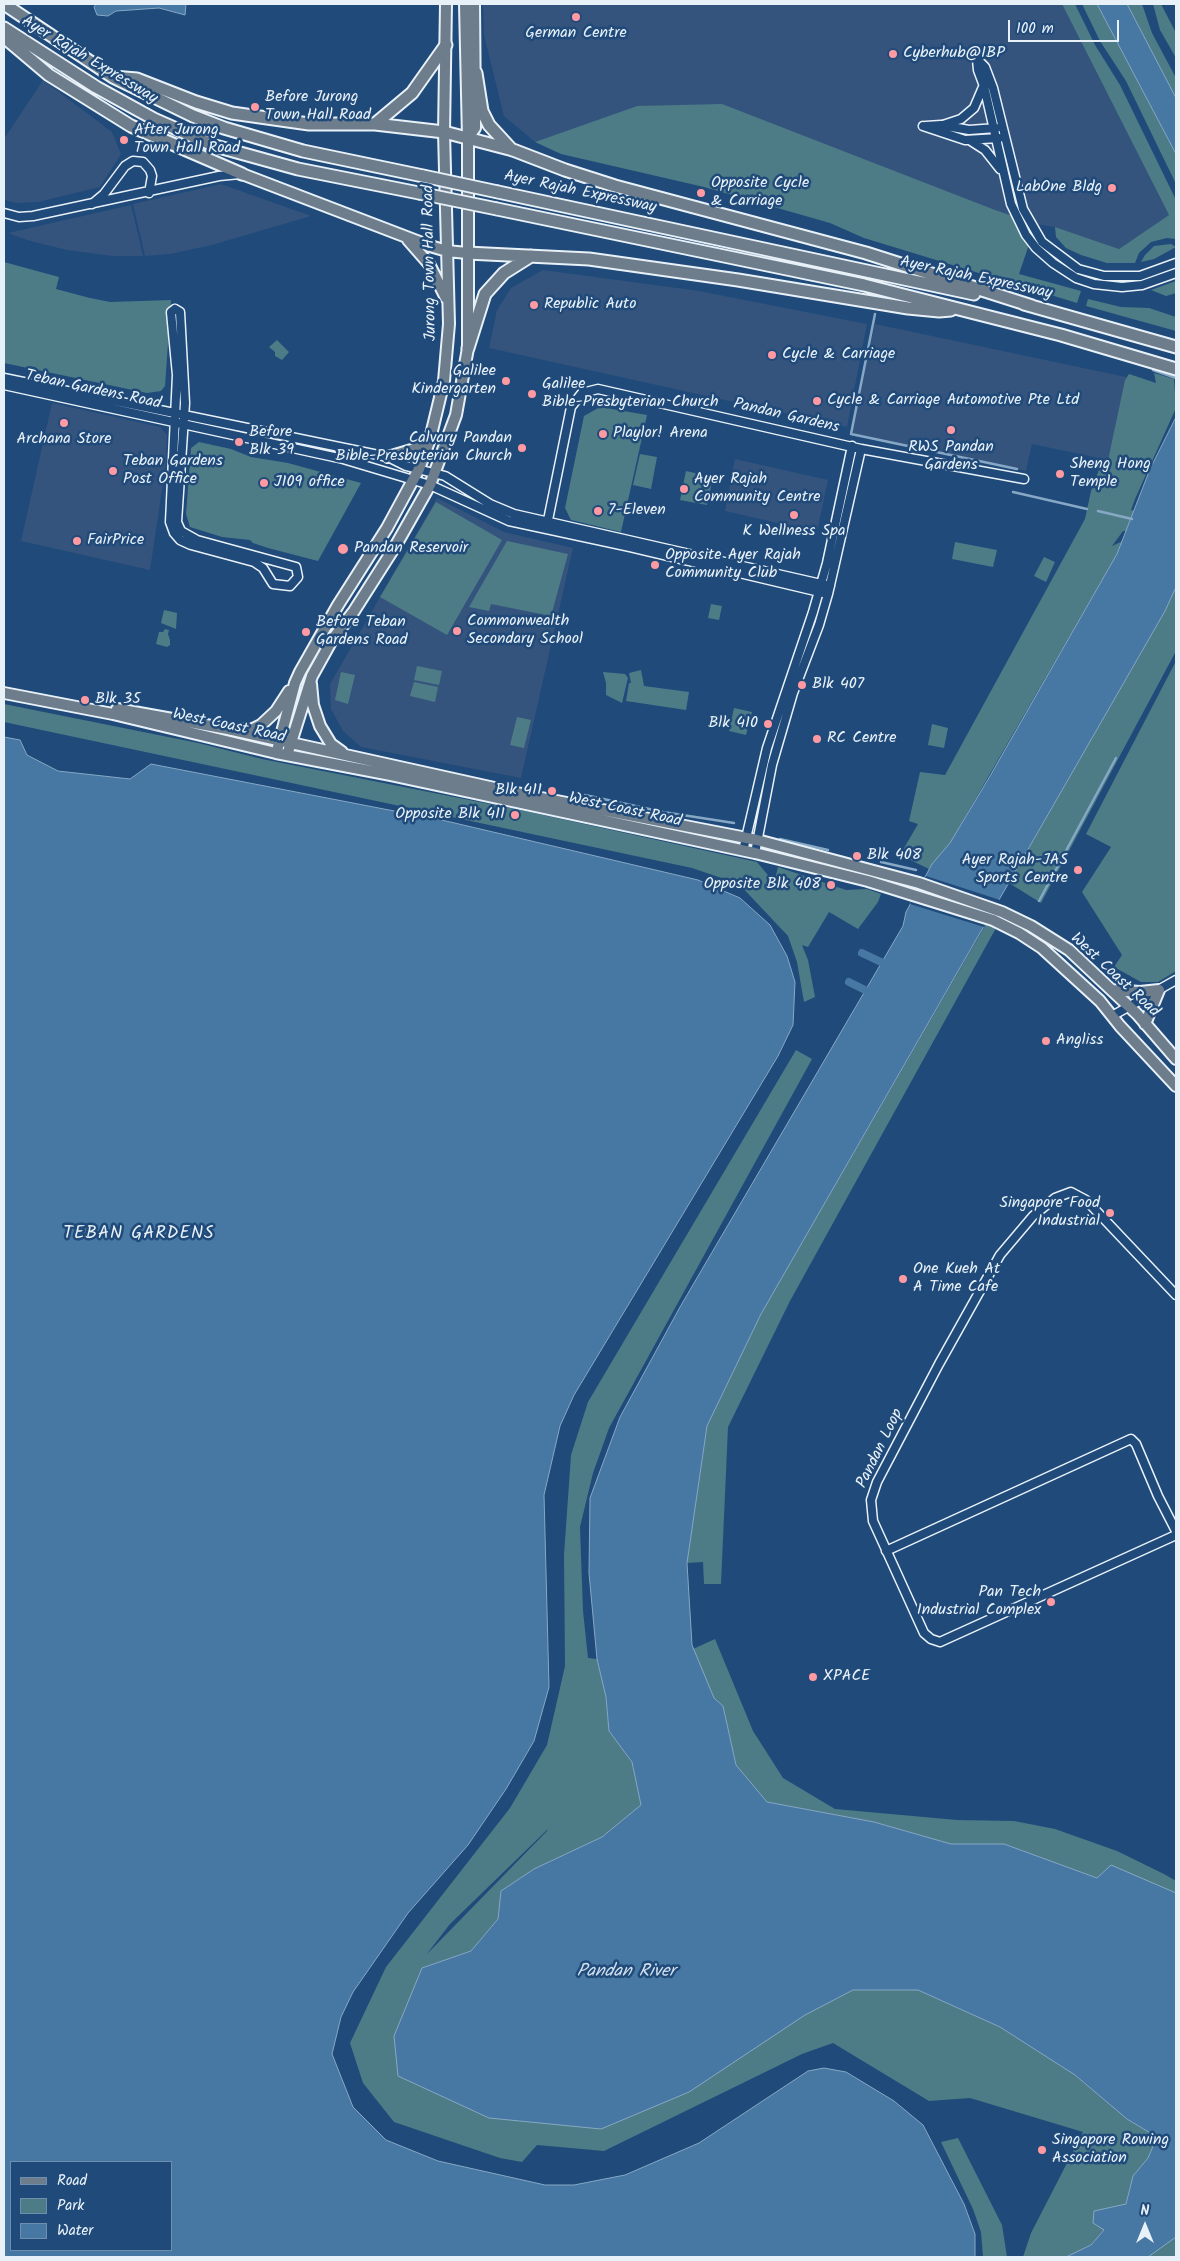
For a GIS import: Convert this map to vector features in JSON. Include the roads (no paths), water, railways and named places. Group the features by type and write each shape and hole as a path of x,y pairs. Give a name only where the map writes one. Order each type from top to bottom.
{"highway":[{"name":"Ayer Rajah Expressway","path":"4,4 113,77 193,116 224,128 303,151 817,262 1032,306 1176,347"},
{"name":"Ayer Rajah Expressway","path":"4,28 96,88 154,119 215,146 298,169 864,285 1061,335 1175,369"},
{"path":"4,37 50,75 131,126 242,174"},
{"path":"375,124 412,93 446,45"},
{"path":"476,73 482,111 489,125 517,152"},
{"path":"113,77 137,79 196,102 232,113 309,124 375,124 444,132 517,152 565,170 866,253 1032,306"},
{"path":"467,253 589,259 693,273 916,309 939,311 958,309"},
{"path":"468,348 485,294 500,276 532,255"}],"main road":[{"name":"Jurong Town Hall Road","path":"276,753 295,683 338,605 387,528 419,470 430,440 444,380 448,307 444,132 446,4"},
{"path":"288,755 290,743 312,676 332,640 391,553 430,485 456,415 468,348 468,139 465,4"},
{"path":"468,139 475,128 474,4"},
{"path":"242,174 406,237 447,251 467,253"},
{"path":"406,237 429,264 442,287 448,307"},
{"path":"388,457 418,448 430,440"},
{"path":"312,676 311,698 318,721 332,744 347,755"},
{"path":"228,729 250,730 261,725 276,711 295,683"},
{"name":"West Coast Road","path":"4,686 94,706 228,729 634,817 757,840 919,883 995,915 1042,948 1100,1001 1176,1086"},
{"name":"West Coast Road","path":"4,693 113,714 276,753 391,775 743,851 995,915 1031,926 1069,950 1129,1007 1176,1059"},
{"path":"1112,990 1140,992 1160,990 1145,1024"}],"street":[{"path":"1176,263 1140,276 1104,276 1078,269 1042,242 1023,209 1004,128 985,67 977,59 978,70 984,86 1011,204 1026,235 1036,248 1053,263 1076,278 1094,284 1122,287 1142,284 1176,273"},
{"path":"942,125 961,119 974,108 984,86"},
{"path":"1004,128 969,130 942,125 923,126 970,141 985,150 1004,175"},
{"path":"970,141 1006,138"},
{"path":"90,205 104,194 125,166 133,162 143,162 150,170 152,176 149,193"},
{"path":"4,213 19,217 33,216 149,193 219,176 242,174"},
{"name":"Teban Gardens Road","path":"176,414 177,375 171,312 175,309 180,312 185,415 180,424 170,522 174,532 180,540 191,545 254,562 263,568 273,584 290,586 295,582 298,572 296,566 197,540 182,531 177,522 176,509 180,424 176,414"},
{"name":"Teban Gardens Road","path":"4,378 388,457 419,470"},
{"name":"Teban Gardens Road","path":"4,386 344,459 414,480"},
{"name":"Pandan Gardens","path":"547,526 571,407 576,398 589,390 598,389 861,448 1024,479"},
{"name":"Pandan Gardens","path":"743,851 767,748 813,612 852,446"},
{"path":"755,854 772,765 788,708 819,625 829,590 861,448"},
{"path":"419,470 445,476 508,512 547,526 799,587 829,590"},
{"path":"414,480 430,485 509,521 547,526 804,580 819,588"},
{"path":"804,580 818,575 826,563"},
{"path":"799,587 811,597 813,612"},
{"path":"1112,1016 1176,980"},
{"name":"Pandan Loop","path":"1176,1295 1086,1200 1077,1193 1064,1193 1033,1216 1000,1255 877,1482 871,1500 872,1521 924,1632 931,1639 940,1642 1176,1535"},
{"path":"886,1551 1130,1439 1136,1444 1158,1496 1176,1530"}],"water":[{"path":"96,4 186,4 185,15 159,8 116,11 108,16 97,15 94,7"},
{"path":"1097,4 1127,4 1176,98 1176,154"},
{"name":"Pandan River","path":"1176,417 1176,587 1165,611 761,1314 707,1426 687,1563 692,1645 714,1698 723,1706 736,1765 767,1802 874,1822 951,1844 1004,1844 1097,1878 1111,1865 1176,1893 1176,2237 1148,2257 1066,2257 1091,2245 1104,2230 1093,2223 1094,2211 1126,2204 1133,2176 1148,2158 1157,2137 1127,2119 1075,2075 1000,2027 918,1990 853,1990 805,2015 689,2092 601,2129 489,2118 398,2076 394,2036 422,1968 471,1951 498,1919 501,1891 534,1869 602,1837 641,1805 632,1762 609,1731 606,1697 597,1659 589,1573 590,1498 620,1417 680,1307 903,926 906,912 932,864 950,843 990,776 1117,554 1150,469"},
{"path":"4,737 20,740 27,755 58,771 130,779 151,764 446,821 698,880 740,898 770,925 787,956 795,982 793,1025 778,1056 574,1395 560,1426 544,1495 549,1687 534,1741 506,1789 468,1845 408,1913 353,1992 341,2017 332,2054 353,2107 386,2140 438,2161 545,2185 574,2185 625,2175 699,2143 808,2071 824,2068 846,2072 894,2101 923,2125 964,2204 975,2234 975,2257 4,2257"}],"waterway":[{"path":"875,314 851,434 1017,469"},
{"path":"1153,370 1176,378"},
{"path":"1013,492 1087,509"},
{"path":"1098,511 1132,519"},
{"path":"1039,901 1116,758"},
{"path":"585,795 663,812 734,823"},
{"path":"780,839 828,850"},
{"path":"881,862 916,870"},
{"path":"862,953 881,962"},
{"path":"849,982 865,990"}],"place":[{"name":"German Centre","path":"576,17"},
{"name":"Cyberhub@IBP","path":"893,54"},
{"name":"Before Jurong Town Hall Road","path":"255,107"},
{"name":"After Jurong Town Hall Road","path":"124,140"},
{"name":"LabOne Bldg","path":"1112,188"},
{"name":"Opposite Cycle & Carriage","path":"701,193"},
{"name":"Republic Auto","path":"534,305"},
{"name":"Cycle & Carriage","path":"772,355"},
{"name":"Galilee Kindergarten","path":"506,381"},
{"name":"Galilee Bible-Presbyterian Church","path":"532,394"},
{"name":"Cycle & Carriage Automotive Pte Ltd","path":"817,401"},
{"name":"Archana Store","path":"64,423"},
{"name":"RWS Pandan Gardens","path":"951,430"},
{"name":"Playlor! Arena","path":"603,434"},
{"name":"Before Blk 39","path":"239,442"},
{"name":"Calvary Pandan Bible-Presbyterian Church","path":"522,448"},
{"name":"Teban Gardens Post Office","path":"113,471"},
{"name":"Sheng Hong Temple","path":"1060,474"},
{"name":"J109 office","path":"264,483"},
{"name":"Ayer Rajah Community Centre","path":"684,489"},
{"name":"7-Eleven","path":"598,511"},
{"name":"K Wellness Spa","path":"794,515"},
{"name":"FairPrice","path":"77,541"},
{"name":"Pandan Reservoir","path":"343,549"},
{"name":"Opposite Ayer Rajah Community Club","path":"655,565"},
{"name":"Commonwealth Secondary School","path":"457,631"},
{"name":"Before Teban Gardens Road","path":"306,632"},
{"name":"Blk 407","path":"802,685"},
{"name":"Blk 35","path":"85,700"},
{"name":"Blk 410","path":"768,724"},
{"name":"RC Centre","path":"817,739"},
{"name":"Blk 411","path":"552,791"},
{"name":"Opposite Blk 411","path":"515,815"},
{"name":"Blk 408","path":"857,856"},
{"name":"Ayer Rajah-JAS Sports Centre","path":"1078,870"},
{"name":"Opposite Blk 408","path":"831,885"},
{"name":"Angliss","path":"1046,1041"},
{"name":"Singapore Food Industrial","path":"1110,1213"},
{"name":"One Kueh At A Time Cafe","path":"903,1279"},
{"name":"Pan Tech Industrial Complex","path":"1051,1602"},
{"name":"XPACE","path":"813,1677"},
{"name":"Singapore Rowing Association","path":"1042,2150"}],"district":[{"name":"TEBAN GARDENS","path":"139,1235"}]}
